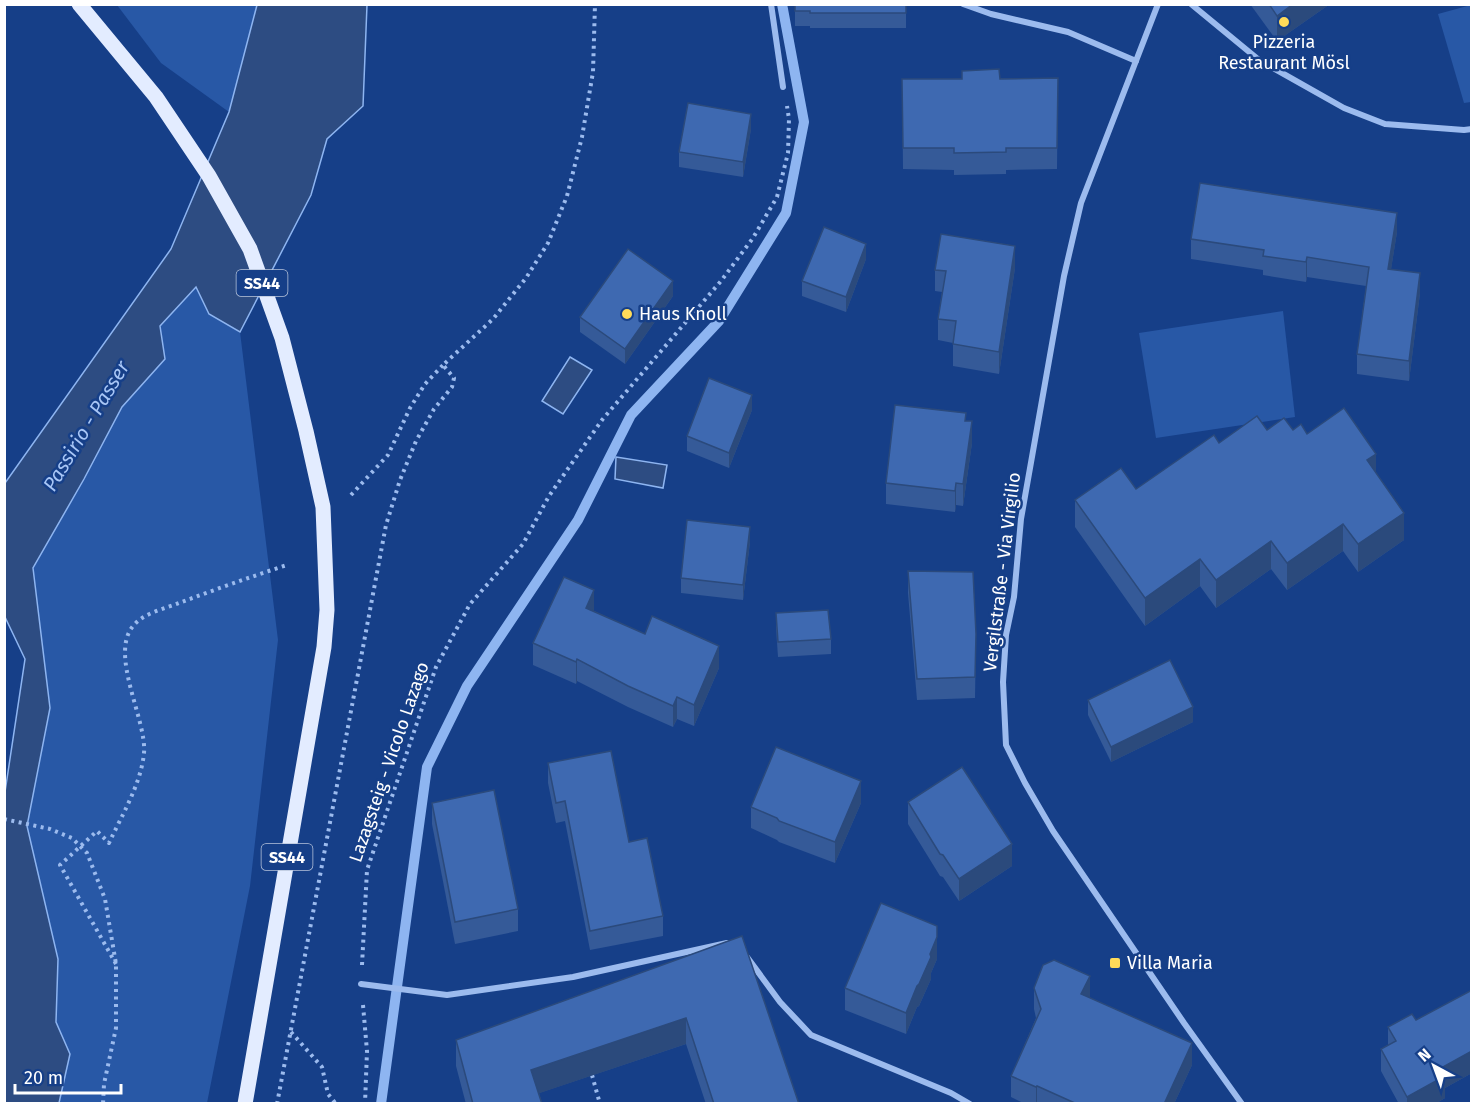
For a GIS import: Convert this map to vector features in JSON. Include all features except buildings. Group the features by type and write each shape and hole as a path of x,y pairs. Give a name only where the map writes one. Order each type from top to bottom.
{"main road":[{"name":"SS44","path":"79,4 156,97 210,176 250,249 282,338 306,431 322,507 327,610 324,647 244,1104"}],"street":[{"path":"771,4 783,87"},
{"path":"963,4 991,14 1068,32 1136,61"},
{"name":"Vergilstraße - Via Virgilio","path":"1158,4 1081,203 1064,276 1021,519 1014,597 1006,635 1003,682 1006,745 1053,831 1242,1104"},
{"path":"1191,4 1259,60 1344,108 1385,124 1472,129"},
{"path":"361,984 447,994 573,976 735,941"},
{"path":"742,950 780,1002 811,1035 970,1104"}],"path":[{"path":"351,495 387,455 410,408 425,384 494,319 526,278 548,243 567,196 582,136 593,72 595,4"},
{"name":"Lazagsteig - Vicolo Lazago","path":"364,1104 367,1051 361,984 367,870 436,667 470,604 523,544 549,496 602,420 721,281 753,238 777,197 788,153 789,119 783,87"},
{"path":"277,1104 386,525 400,480 416,441 434,409 452,387 454,378 443,365"},
{"path":"116,964 60,865 97,831 109,843 135,788 144,752 141,729 127,675 125,648 127,634 135,624 149,614 286,565"},
{"path":"4,819 50,829 72,838 87,853 105,899 116,964 116,1028 104,1084 103,1104"},
{"path":"291,1032 322,1067 328,1094 336,1104"},
{"path":"592,1076 600,1104"}],"shaded area":[{"path":"117,5 257,5 229,112 161,63"},
{"path":"1471,5 1471,102 1464,103 1438,14"},
{"path":"196,286 209,314 240,332 278,640 250,886 207,1103 59,1103 70,1054 56,1022 58,959 27,826 50,708 33,568 122,407 165,359 160,326"},
{"path":"1283,311 1295,417 1156,438 1139,333"}],"water":[{"name":"Passirio - Passer","path":"257,5 367,5 363,106 327,139 311,195 240,332 209,314 196,287 160,326 165,359 122,407 33,568 50,708 27,826 58,959 56,1022 70,1054 59,1103 5,1103 5,792 25,659 5,617 5,483 171,249 229,112"},
{"path":"570,357 592,370 563,414 542,401"},
{"path":"616,457 667,465 663,488 615,479"}],"waterway":[{"path":"381,1104 427,767 467,686 578,520 631,415 719,321 786,213 804,122 782,4"}],"place":[{"name":"Pizzeria Restaurant Mösl","path":"1284,22"},
{"name":"Haus Knoll","path":"627,314"},
{"name":"Villa Maria","path":"1115,963"}]}
